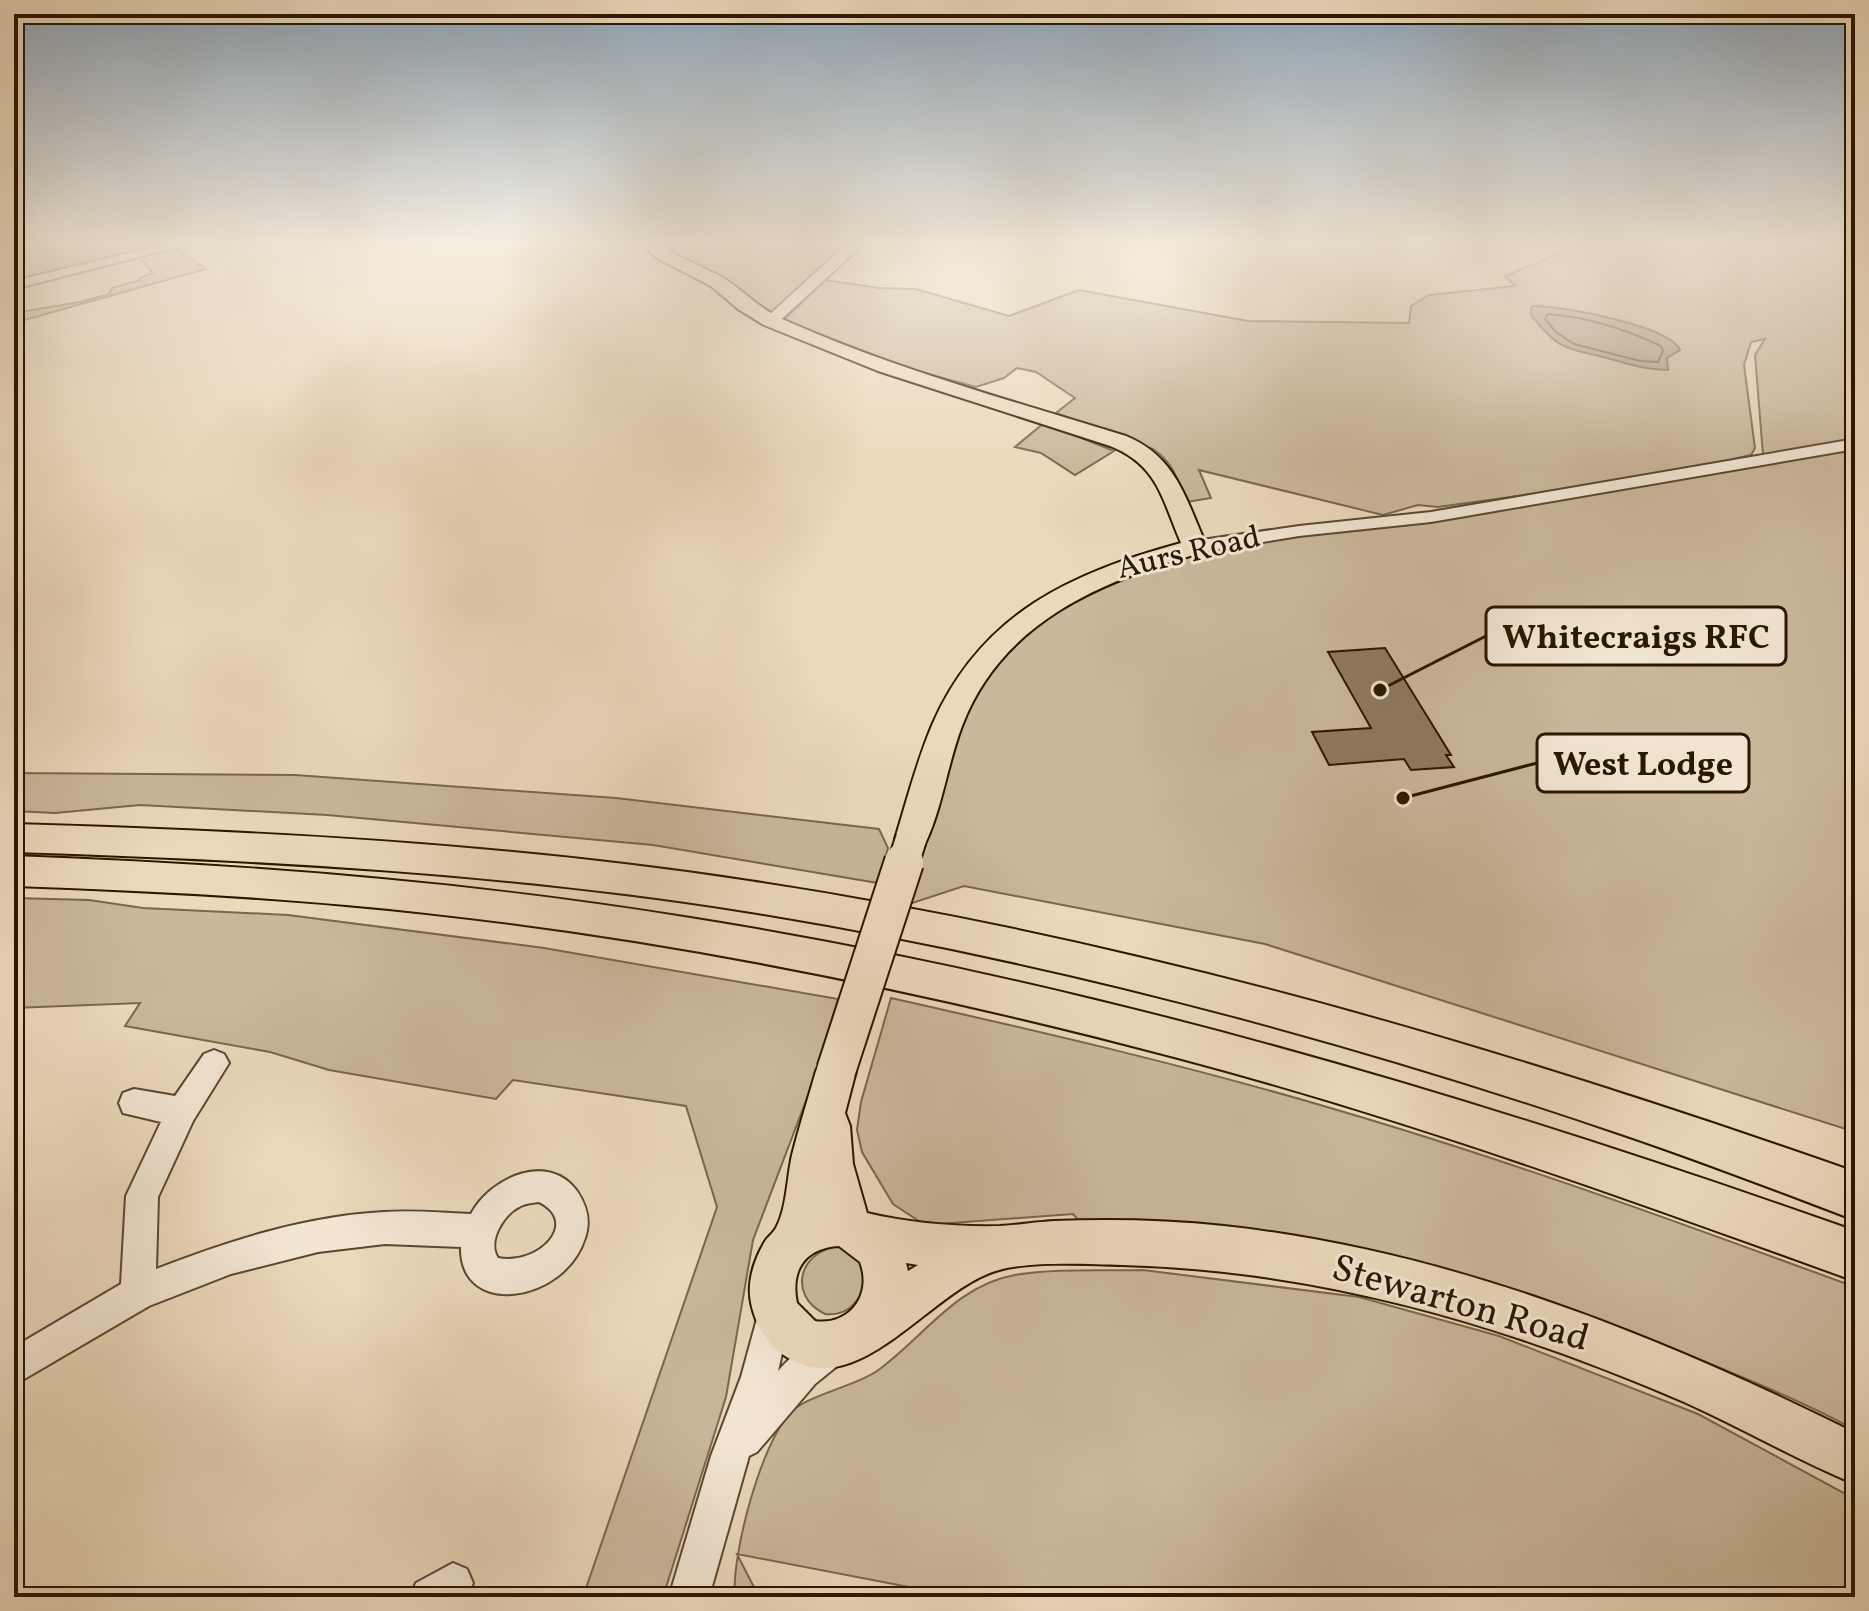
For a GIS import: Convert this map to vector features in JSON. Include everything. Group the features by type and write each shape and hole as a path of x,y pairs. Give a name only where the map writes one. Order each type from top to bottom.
{"highway":[{"path":"14,838 244,845 472,861 663,884 866,916 1103,968 1349,1031 1598,1105 1855,1196"},
{"path":"14,871 253,881 440,898 679,933 896,973 1127,1027 1340,1083 1593,1163 1855,1256"}],"main road":[{"path":"761,315 885,367 1040,414 1140,450 1161,470 1195,547"},
{"name":"Aurs Road","path":"797,1237 813,1155 836,1071 949,721 973,677 999,643 1052,601 1089,580 1141,561 1195,547"},
{"name":"Aurs Road","path":"836,1071 829,1133 831,1159 840,1198 858,1230"},
{"path":"832,1224 858,1230 879,1248 886,1266 888,1286 883,1306 855,1334 818,1345 799,1339 785,1326 775,1309 772,1289 775,1269 784,1251 797,1237 814,1227 832,1224"},
{"name":"Stewarton Road","path":"858,1230 909,1243 995,1248 1101,1243 1225,1249 1384,1275 1505,1310 1607,1348 1717,1393 1855,1459"},
{"name":"Stewarton Road","path":"855,1334 909,1297 995,1248"}],"street":[{"path":"771,321 777,315"},
{"name":"Aurs Road","path":"1195,547 1299,531 1431,517 1855,444"},
{"path":"138,1293 142,1196 182,1111 214,1063"},
{"path":"134,1103 182,1111"},
{"path":"14,1367 138,1293 231,1257 318,1236 385,1228 479,1231"},
{"path":"689,1597 730,1456 759,1377 775,1309"},
{"path":"730,1456 780,1393 802,1371 855,1334"}],"shaded area":[{"path":"14,315 42,315 14,323"},
{"path":"789,315 1216,315 1248,321 1409,323 1410,315 1855,315 1855,1132 1265,944 964,886 888,911 966,688 1018,626 1153,557 1700,472 1763,455 1755,355 1765,339 1751,342 1744,365 1755,448 1751,455 1518,496 1438,507 1418,505 1383,515 1199,470 1211,498 1187,502 1174,472 1160,454 1056,413 1075,398 1036,372 1017,368 1004,378 976,387 907,368 784,320"},
{"path":"1044,423 1114,451 1075,475 1041,453 1015,447"},
{"path":"14,773 295,775 616,798 879,829 888,848 878,883 653,845 327,815 140,805 55,813 14,811"},
{"path":"14,898 89,900 143,908 288,915 544,948 838,999 815,1077 753,1240 726,1397 663,1597 583,1597 717,1207 686,1106 513,1080 496,1099 329,1070 270,1052 125,1026 140,1003 14,1008"},
{"path":"891,998 1175,1065 1344,1112 1537,1173 1855,1287 1855,1430 1773,1390 1616,1326 1542,1299 1392,1256 1315,1240 1238,1229 1160,1223 1081,1223 1073,1214 925,1225 893,1204 862,1152 857,1130 861,1102"},
{"path":"841,1246 860,1256 866,1287 850,1308 825,1314 805,1296 803,1274 816,1255"},
{"path":"1143,1270 1359,1297 1499,1336 1698,1414 1855,1499 1855,1597 961,1597 738,1554 759,1474 779,1428 790,1413 808,1401 877,1371 957,1301 975,1290 1015,1275 1062,1271"},
{"path":"738,1556 759,1597 735,1597"}],"water":[{"path":"1531,315 1596,315 1657,333 1672,341 1680,350 1667,358 1668,370 1641,367 1560,344"}],"building":[{"path":"1385,648 1451,755 1446,755 1454,767 1411,770 1404,759 1329,765 1312,732 1371,728 1328,652"}],"place":[{"name":"Whitecraigs RFC","path":"1380,690"},
{"name":"West Lodge","path":"1403,798"}]}
